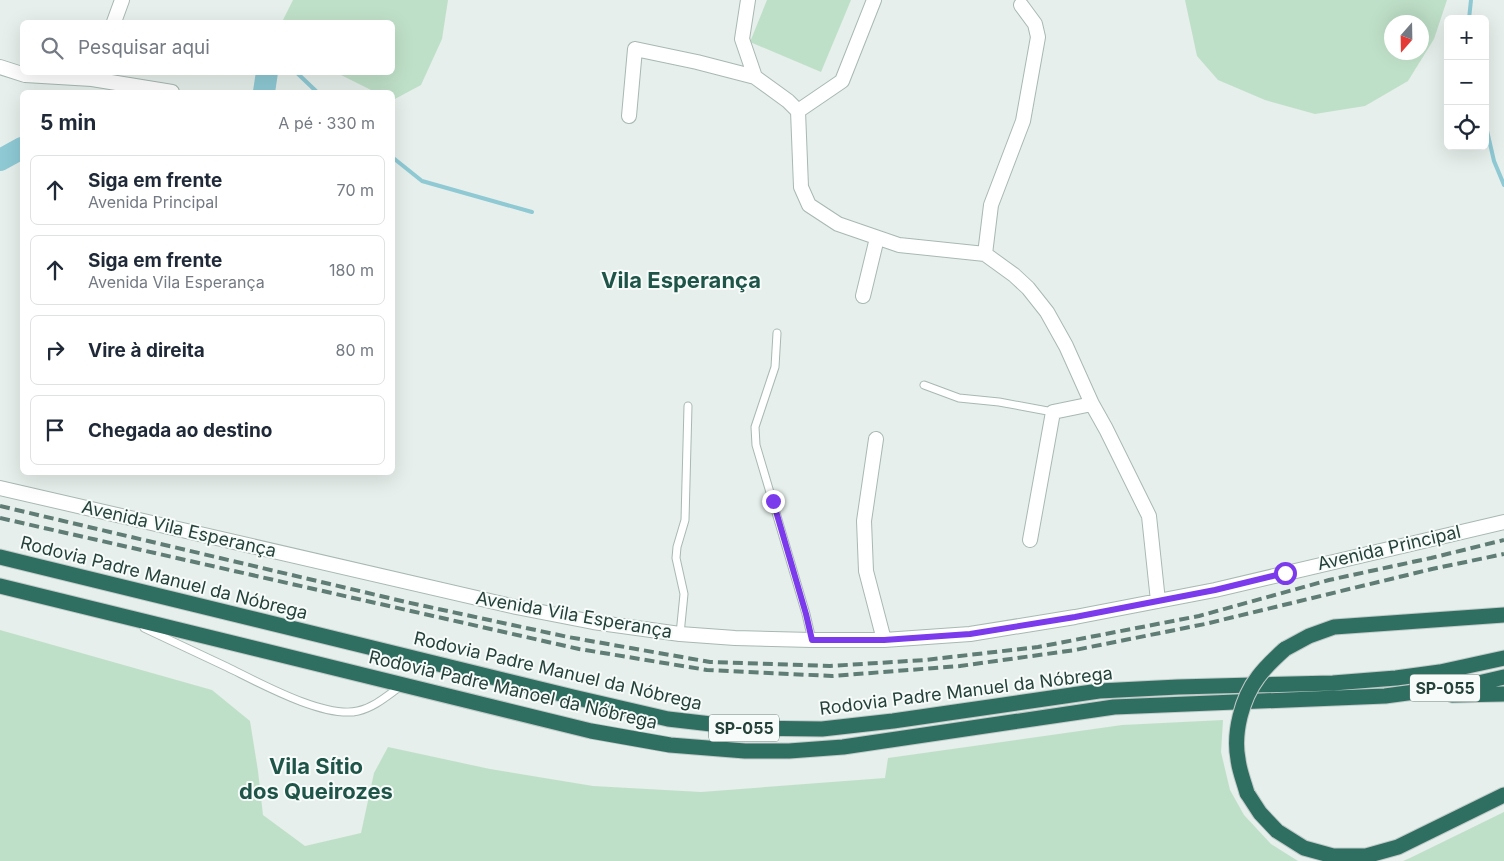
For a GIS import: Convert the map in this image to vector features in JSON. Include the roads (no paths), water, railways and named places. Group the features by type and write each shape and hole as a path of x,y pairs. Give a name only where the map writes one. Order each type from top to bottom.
{"highway":[{"name":"Rodovia Padre Manuel da Nóbrega","path":"0,557 573,698 668,719 746,728 822,729 1099,691 1334,683 1396,678 1440,672 1504,658"},
{"name":"Rodovia Padre Manoel da Nóbrega","path":"0,586 591,731 670,745 745,751 789,751 843,747 1114,707 1385,696 1474,684 1504,677"},
{"path":"1504,615 1334,627 1309,636 1285,649 1257,678 1243,708 1237,734 1237,758 1247,793 1260,813 1277,830 1304,848 1333,856 1366,856 1398,847 1504,795"},
{"path":"1385,696 1504,694"}],"street":[{"path":"115,20 122,0"},
{"path":"748,0 742,39 755,77"},
{"path":"798,111 842,82 874,0"},
{"path":"986,254 991,205 1022,121 1038,37 1035,24 1021,5"},
{"path":"629,116 635,49 755,77 798,111 801,187 809,205 838,224 899,245 986,254 1014,275 1028,288 1047,312 1066,346 1092,404 1149,516 1158,601"},
{"path":"0,67 20,74"},
{"path":"24,75 93,76 162,90"},
{"path":"863,296 877,238"},
{"path":"1030,540 1053,412 1092,404"},
{"path":"876,439 864,521 866,571 884,640"},
{"name":"Avenida Vila Esperança","path":"0,488 516,607 593,622 680,634 735,638 884,640 970,634 1158,601"},
{"name":"Avenida Principal","path":"1158,601 1215,590 1504,522"}],"lane":[{"path":"777,332 775,367 756,427 756,445 812,640"},
{"path":"924,385 959,398 999,402 1053,412"},
{"path":"680,634 684,594 676,558 677,547 685,520 688,406"},
{"path":"117,614 261,684 308,704 336,712 358,711 374,705 402,685"}],"waterway":[{"path":"1469,15 1471,0"},
{"path":"264,90 267,75"},
{"path":"299,75 315,90"},
{"path":"1489,139 1494,161 1504,185"},
{"path":"0,160 20,149"},
{"path":"395,159 422,181 532,212"}],"railway":[{"path":"0,506 406,602 568,637 710,662 830,666 925,660 1038,647 1199,616 1329,580 1504,540"},
{"path":"0,518 579,649 707,670 832,676 960,666 1075,650 1205,624 1432,569 1504,554"}],"district":[{"name":"Vila Esperança","path":"681,280"},
{"name":"Vila Sítio dos Queirozes","path":"316,778"}]}
